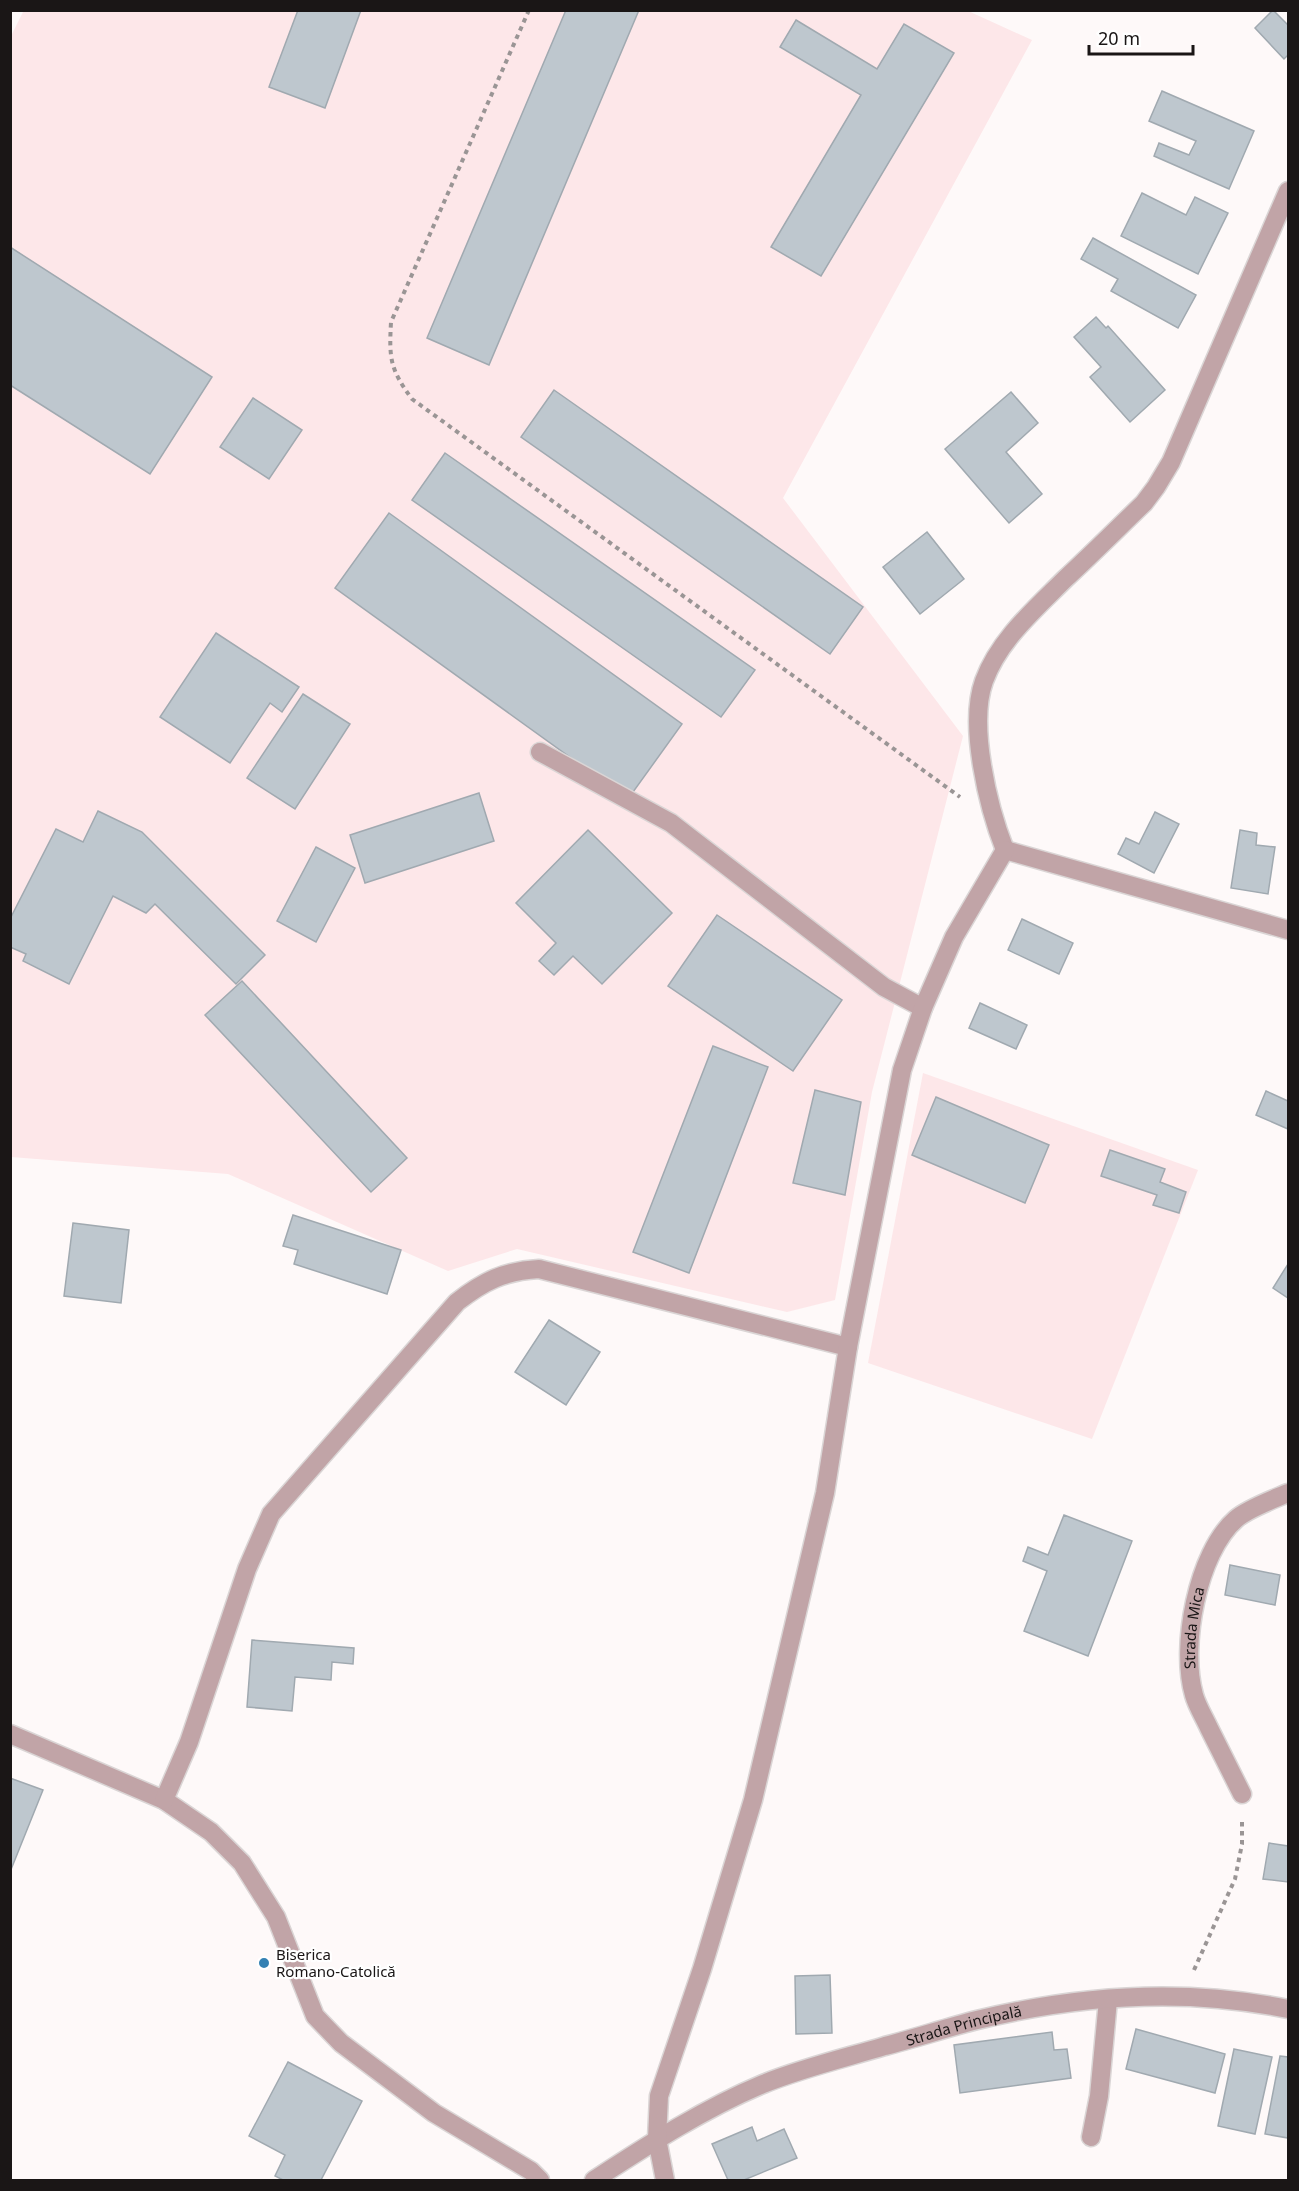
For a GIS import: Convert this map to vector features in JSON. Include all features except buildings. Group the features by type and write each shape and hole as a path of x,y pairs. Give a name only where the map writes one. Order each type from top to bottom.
{"street":[{"path":"1005,850 994,822 977,735 983,683 990,666 1002,646 1038,606 1144,503 1172,462 1288,191"},
{"path":"540,753 671,823 884,987 923,1008"},
{"path":"665,2181 657,2139 659,2096 702,1969 753,1800 825,1493 848,1347 902,1071 923,1008 954,937 1005,850"},
{"path":"1005,850 1288,930"},
{"path":"165,1800 189,1742 247,1569 271,1514 457,1302 478,1285 496,1276 520,1270 538,1269 848,1347"},
{"name":"Strada Mica","path":"1242,1794 1195,1698 1190,1680 1189,1653 1198,1586 1212,1550 1237,1518 1288,1493"},
{"path":"10,1734 165,1800 210,1832 242,1863 276,1917 315,2016 341,2043 434,2113 503,2153 531,2171 540,2181"},
{"name":"Strada Principală","path":"594,2181 657,2139 764,2083 978,2020 1047,2007 1108,2000 1183,1996 1221,1998 1288,2009"},
{"path":"1091,2137 1099,2096 1108,2000"}],"path":[{"path":"529,10 391,322 389,350 396,378 412,399 994,822"},
{"path":"1183,1996 1235,1879 1242,1844 1242,1794"}],"shaded area":[{"path":"24,10 966,10 1032,40 783,498 963,736 872,1092 835,1300 787,1312 517,1249 448,1271 228,1174 11,1157 10,38"},
{"path":"923,1073 1198,1170 1092,1439 868,1363"}],"place":[{"name":"Biserica Romano-Catolică","path":"264,1963"}]}
